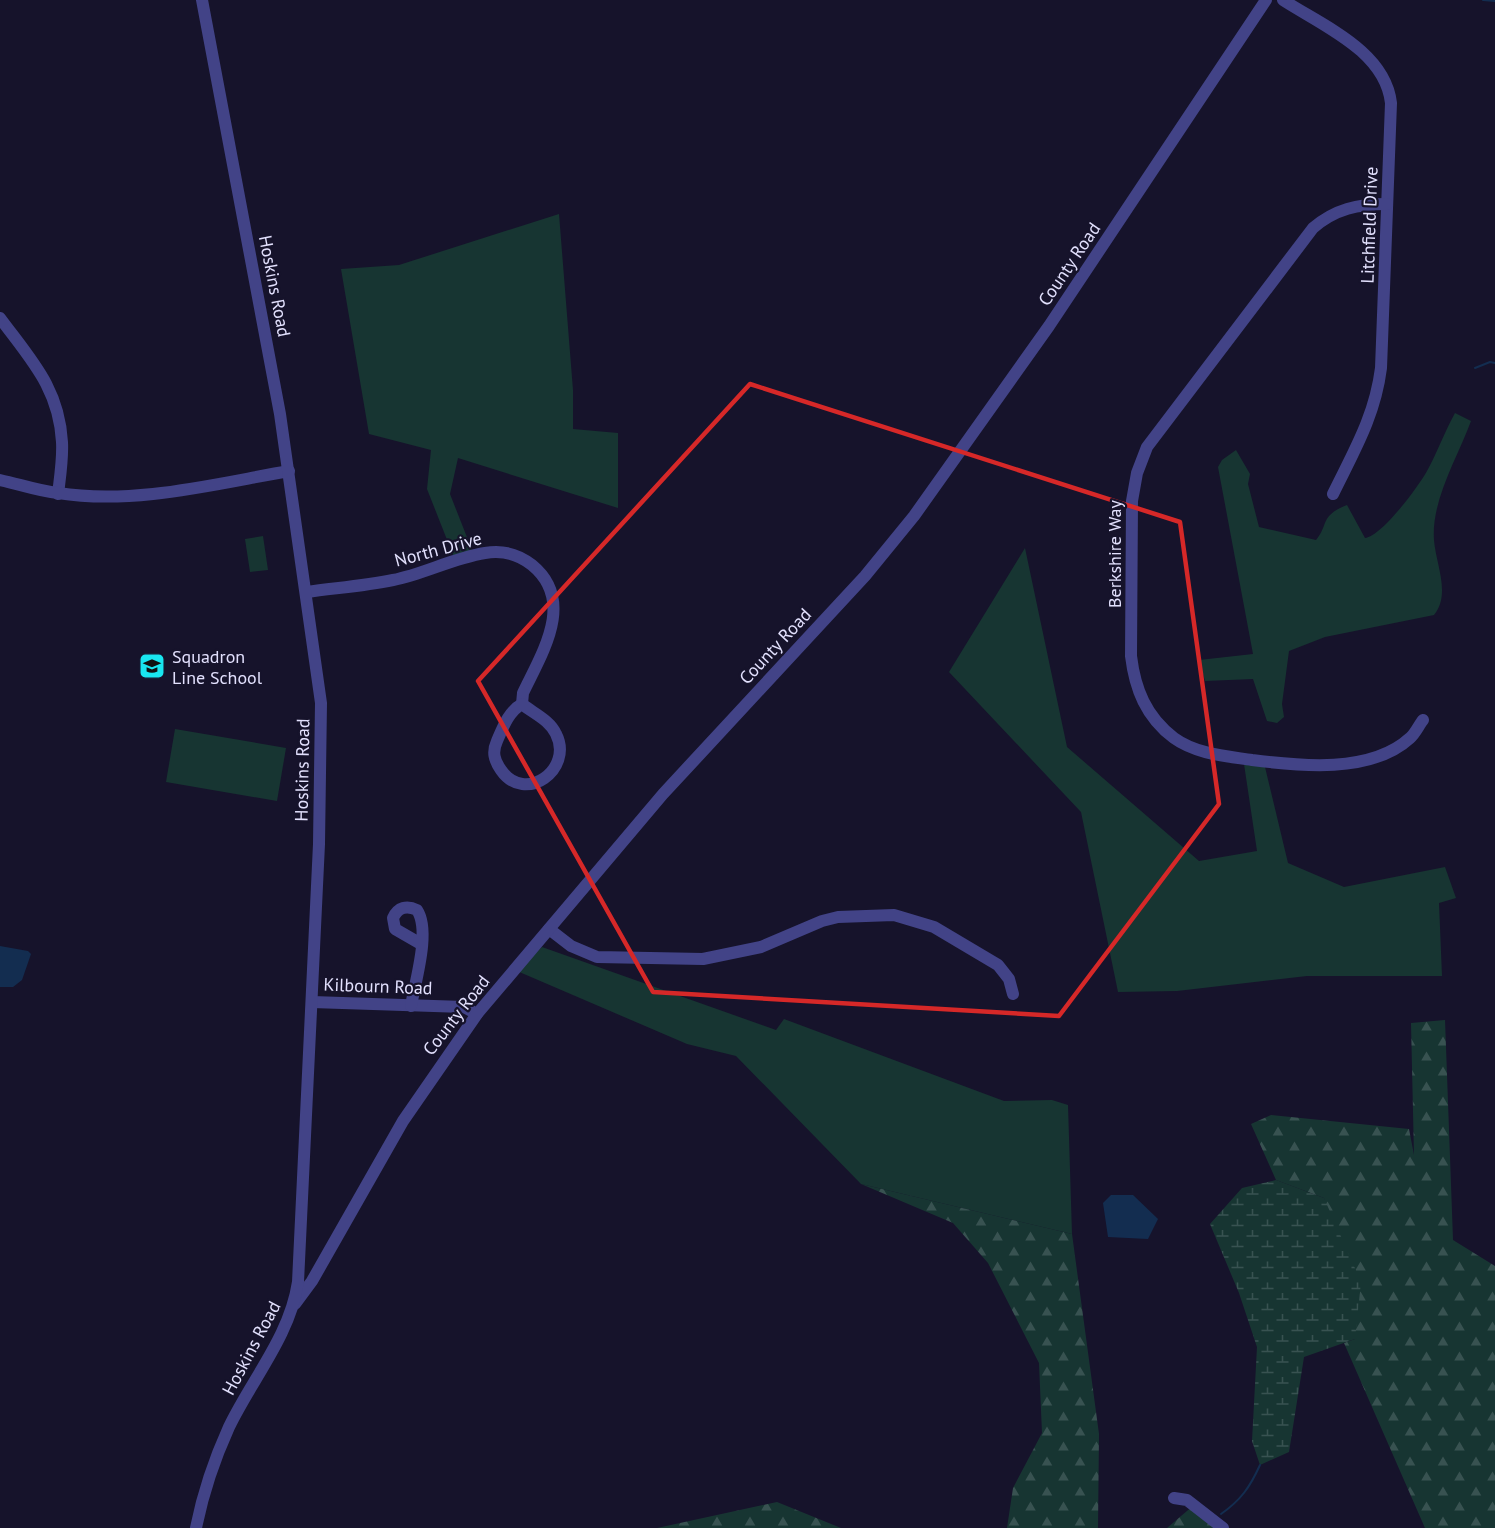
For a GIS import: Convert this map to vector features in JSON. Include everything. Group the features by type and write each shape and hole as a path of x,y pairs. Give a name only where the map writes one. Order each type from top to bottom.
{"street":[{"name":"Hoskins Road","path":"196,1528 204,1487 230,1427 286,1325 295,1304 312,1002 322,731 318,670 289,471 265,325 202,0"},
{"name":"County Road","path":"295,1304 312,1281 403,1121 477,1014 663,794 865,576 909,524 1049,327 1266,0"},
{"name":"Litchfield Drive","path":"1284,0 1367,56 1387,81 1391,103 1381,368 1378,394 1371,418 1333,494"},
{"name":"Berkshire Way","path":"1387,204 1368,204 1338,211 1312,228 1147,447 1137,473 1132,501 1131,656 1134,678 1146,707 1173,737 1200,751 1283,764 1320,767 1342,765 1386,752 1410,738 1423,720"},
{"path":"0,318 43,375 56,404 62,444 58,494"},
{"path":"0,480 58,494 112,495 169,492 289,471"},
{"name":"North Drive","path":"306,592 393,580 484,553 504,552 517,556 537,570 545,580 554,611 552,635 524,693 522,704"},
{"name":"North Drive","path":"522,704 548,723 556,733 560,746 559,760 553,772 531,785 520,785 504,775 496,763 494,750 513,709 522,704"},
{"path":"549,929 571,945 597,957 694,960 761,947 822,921 838,917 894,915 934,927 998,965 1009,979 1013,994"},
{"path":"411,1006 421,944"},
{"name":"Kilbourn Road","path":"312,1002 464,1007 477,1014"},
{"path":"1174,1498 1187,1500 1223,1528"}],"highlighted area":[{"path":"750,384 1180,522 1219,804 1059,1016 653,992 478,681"}],"green space":[{"path":"559,214 573,390 573,429 618,433 618,508 458,458 450,494 474,555 455,560 427,489 431,450 369,434 341,269 399,265"},
{"path":"1455,413 1471,421 1446,479 1434,525 1435,550 1442,589 1439,607 1434,615 1325,637 1289,651 1282,704 1284,717 1277,723 1267,721 1253,679 1205,681 1199,660 1253,654 1218,467 1222,460 1236,450 1250,474 1248,484 1259,527 1316,540 1328,517 1347,505 1365,538 1381,529 1416,488 1431,464"},
{"path":"263,536 268,570 250,572 245,539"},
{"path":"1025,548 1067,747 1199,861 1257,851 1244,764 1265,767 1288,863 1344,887 1445,867 1456,898 1439,903 1442,976 1307,976 1177,991 1118,992 1081,812 949,672"},
{"path":"175,729 286,748 277,801 166,782"},
{"path":"542,947 776,1030 784,1019 1004,1101 1052,1100 1068,1105 1072,1234 861,1184 736,1056 687,1044 517,971"},
{"path":"1445,1020 1453,1240 1495,1266 1495,1528 1425,1528 1344,1343 1355,1339 1324,1198 1276,1180 1251,1124 1271,1115 1409,1129 1414,1155 1411,1023"},
{"path":"1276,1180 1324,1198 1361,1282 1355,1339 1304,1357 1289,1452 1260,1465 1252,1441 1257,1347 1239,1293 1210,1224 1242,1188"},
{"path":"861,1184 1072,1234 1099,1434 1098,1528 1007,1528 1013,1488 1042,1433 1039,1363 988,1263 953,1223"},
{"path":"777,1502 841,1528 657,1528"},
{"path":"1194,1505 1223,1528 1167,1528"}],"water":[{"path":"0,946 28,951 31,954 22,980 13,987 0,987"},
{"path":"1111,1195 1133,1195 1158,1219 1148,1239 1108,1237 1103,1203"}],"waterway":[{"path":"1483,0 1495,1"},
{"path":"1475,368 1490,362 1495,363"},
{"path":"1221,1514 1244,1493 1260,1465"}],"place":[{"name":"Squadron Line School","path":"152,666"}]}
